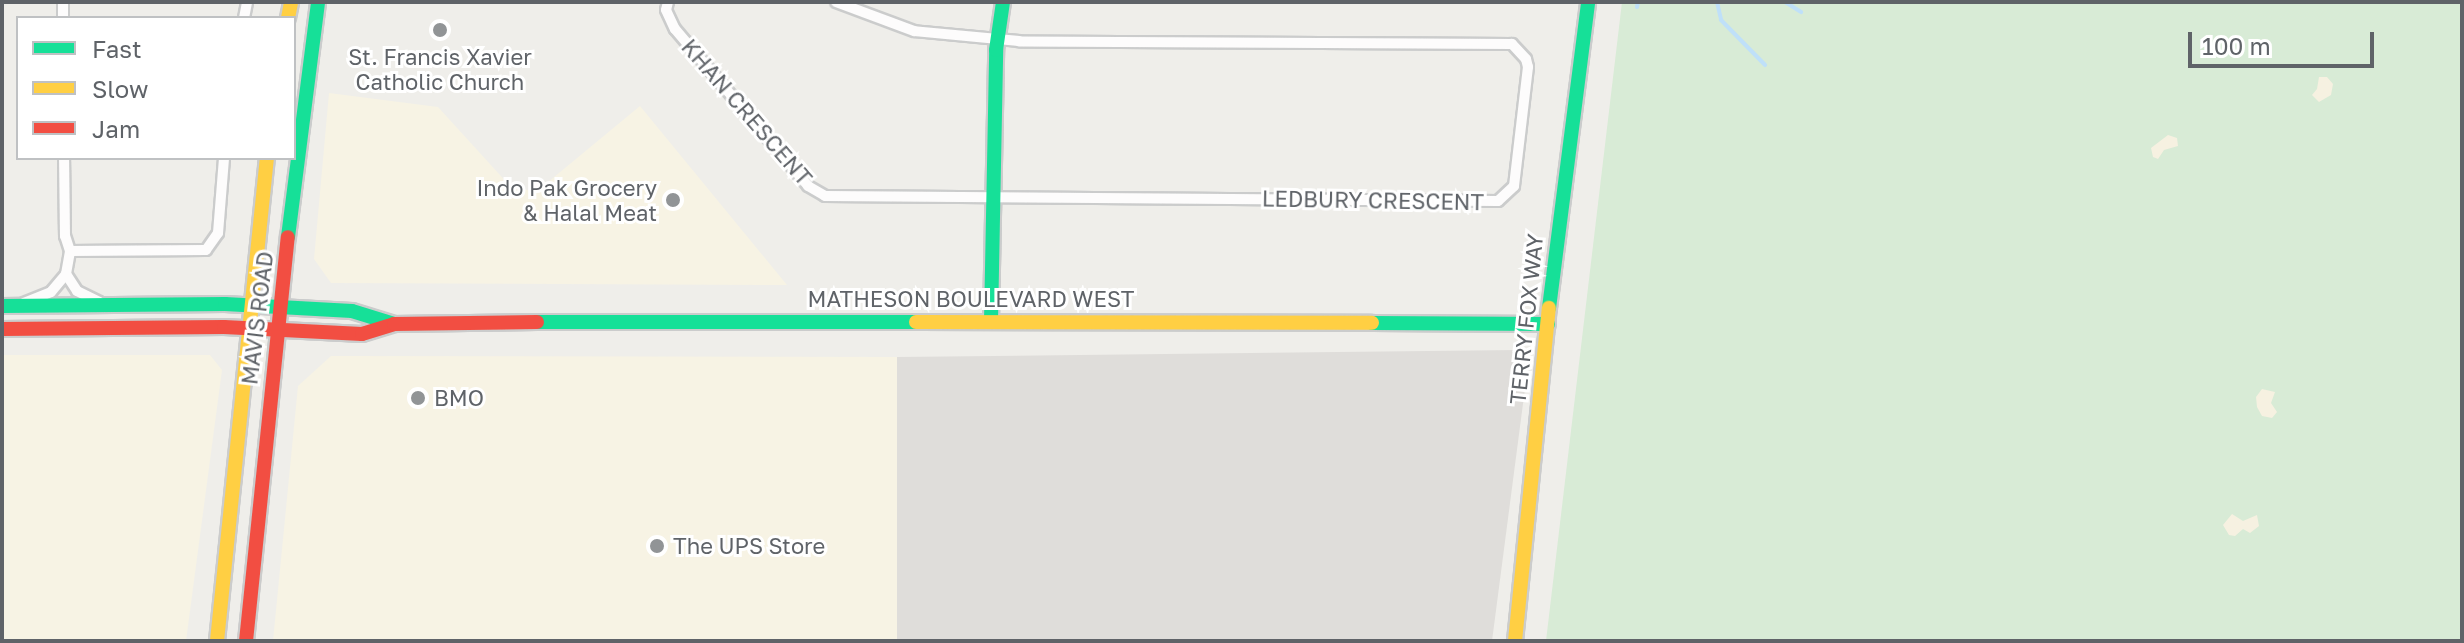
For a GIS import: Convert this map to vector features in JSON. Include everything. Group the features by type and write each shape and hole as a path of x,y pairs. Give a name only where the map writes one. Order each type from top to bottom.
{"street":[{"name":"MAVIS ROAD","path":"246,641 276,332 318,2"},
{"name":"KHAN CRESCENT","path":"668,2 666,10 675,29 808,186 836,197 993,197"},
{"path":"836,2 903,28 997,40"},
{"path":"991,321 997,40 1003,2"},
{"name":"TERRY FOX WAY","path":"1515,641 1548,324 1588,2"},
{"name":"LEDBURY CRESCENT","path":"993,197 1498,201 1514,186 1528,67 1518,48 1509,43 1056,43 997,40"},
{"path":"8,306 51,292 66,274 70,251 65,236 64,160"},
{"path":"70,251 206,250 218,233 224,160"},
{"name":"MAVIS ROAD","path":"217,641 267,160"},
{"path":"66,274 77,291 104,304"},
{"name":"MATHESON BOULEVARD WEST","path":"8,306 250,305 352,311 394,324"},
{"name":"MATHESON BOULEVARD WEST","path":"2,329 249,329 362,334 394,324 991,321 1548,324"}],"shaded area":[{"path":"329,93 438,107 510,186 536,192 640,106 787,285 331,283 314,259"},
{"path":"1518,350 1527,373 1492,641 897,641 897,357"},
{"path":"2,355 210,355 222,370 186,641 2,641"},
{"path":"331,356 897,357 897,641 273,641 298,386"}],"green space":[{"path":"1622,2 2462,2 2462,641 1546,641"}],"sand":[{"path":"2319,77 2327,77 2333,84 2331,95 2319,102 2312,95 2317,89"},
{"path":"2168,135 2177,138 2178,146 2164,150 2158,159 2153,157 2151,148"},
{"path":"2262,389 2275,392 2271,403 2277,412 2272,418 2262,416 2257,407 2256,397"},
{"path":"2232,514 2243,521 2257,515 2259,526 2250,533 2243,529 2235,536 2229,535 2223,525"}],"waterway":[{"path":"1637,7 1638,2"},
{"path":"1717,2 1721,20 1765,65"},
{"path":"1785,2 1801,12"}],"traffic: fast":[{"path":"288,237 318,2"},
{"path":"991,321 996,50 1003,2"},
{"path":"1549,308 1588,2"},
{"path":"2,306 225,304 352,311 394,324"},
{"path":"537,322 916,322"},
{"path":"1372,323 1548,324"}],"traffic: slow":[{"path":"288,16 291,2"},
{"path":"217,641 267,160"},
{"path":"1515,641 1549,308"},
{"path":"916,322 1372,323"}],"traffic: jam":[{"path":"246,641 288,237"},
{"path":"2,329 224,327 362,334 394,324 537,322"}],"place":[{"name":"St. Francis Xavier Catholic Church","path":"440,30"},
{"name":"Indo Pak Grocery & Halal Meat","path":"673,200"},
{"name":"BMO","path":"418,398"},
{"name":"The UPS Store","path":"657,546"}]}
